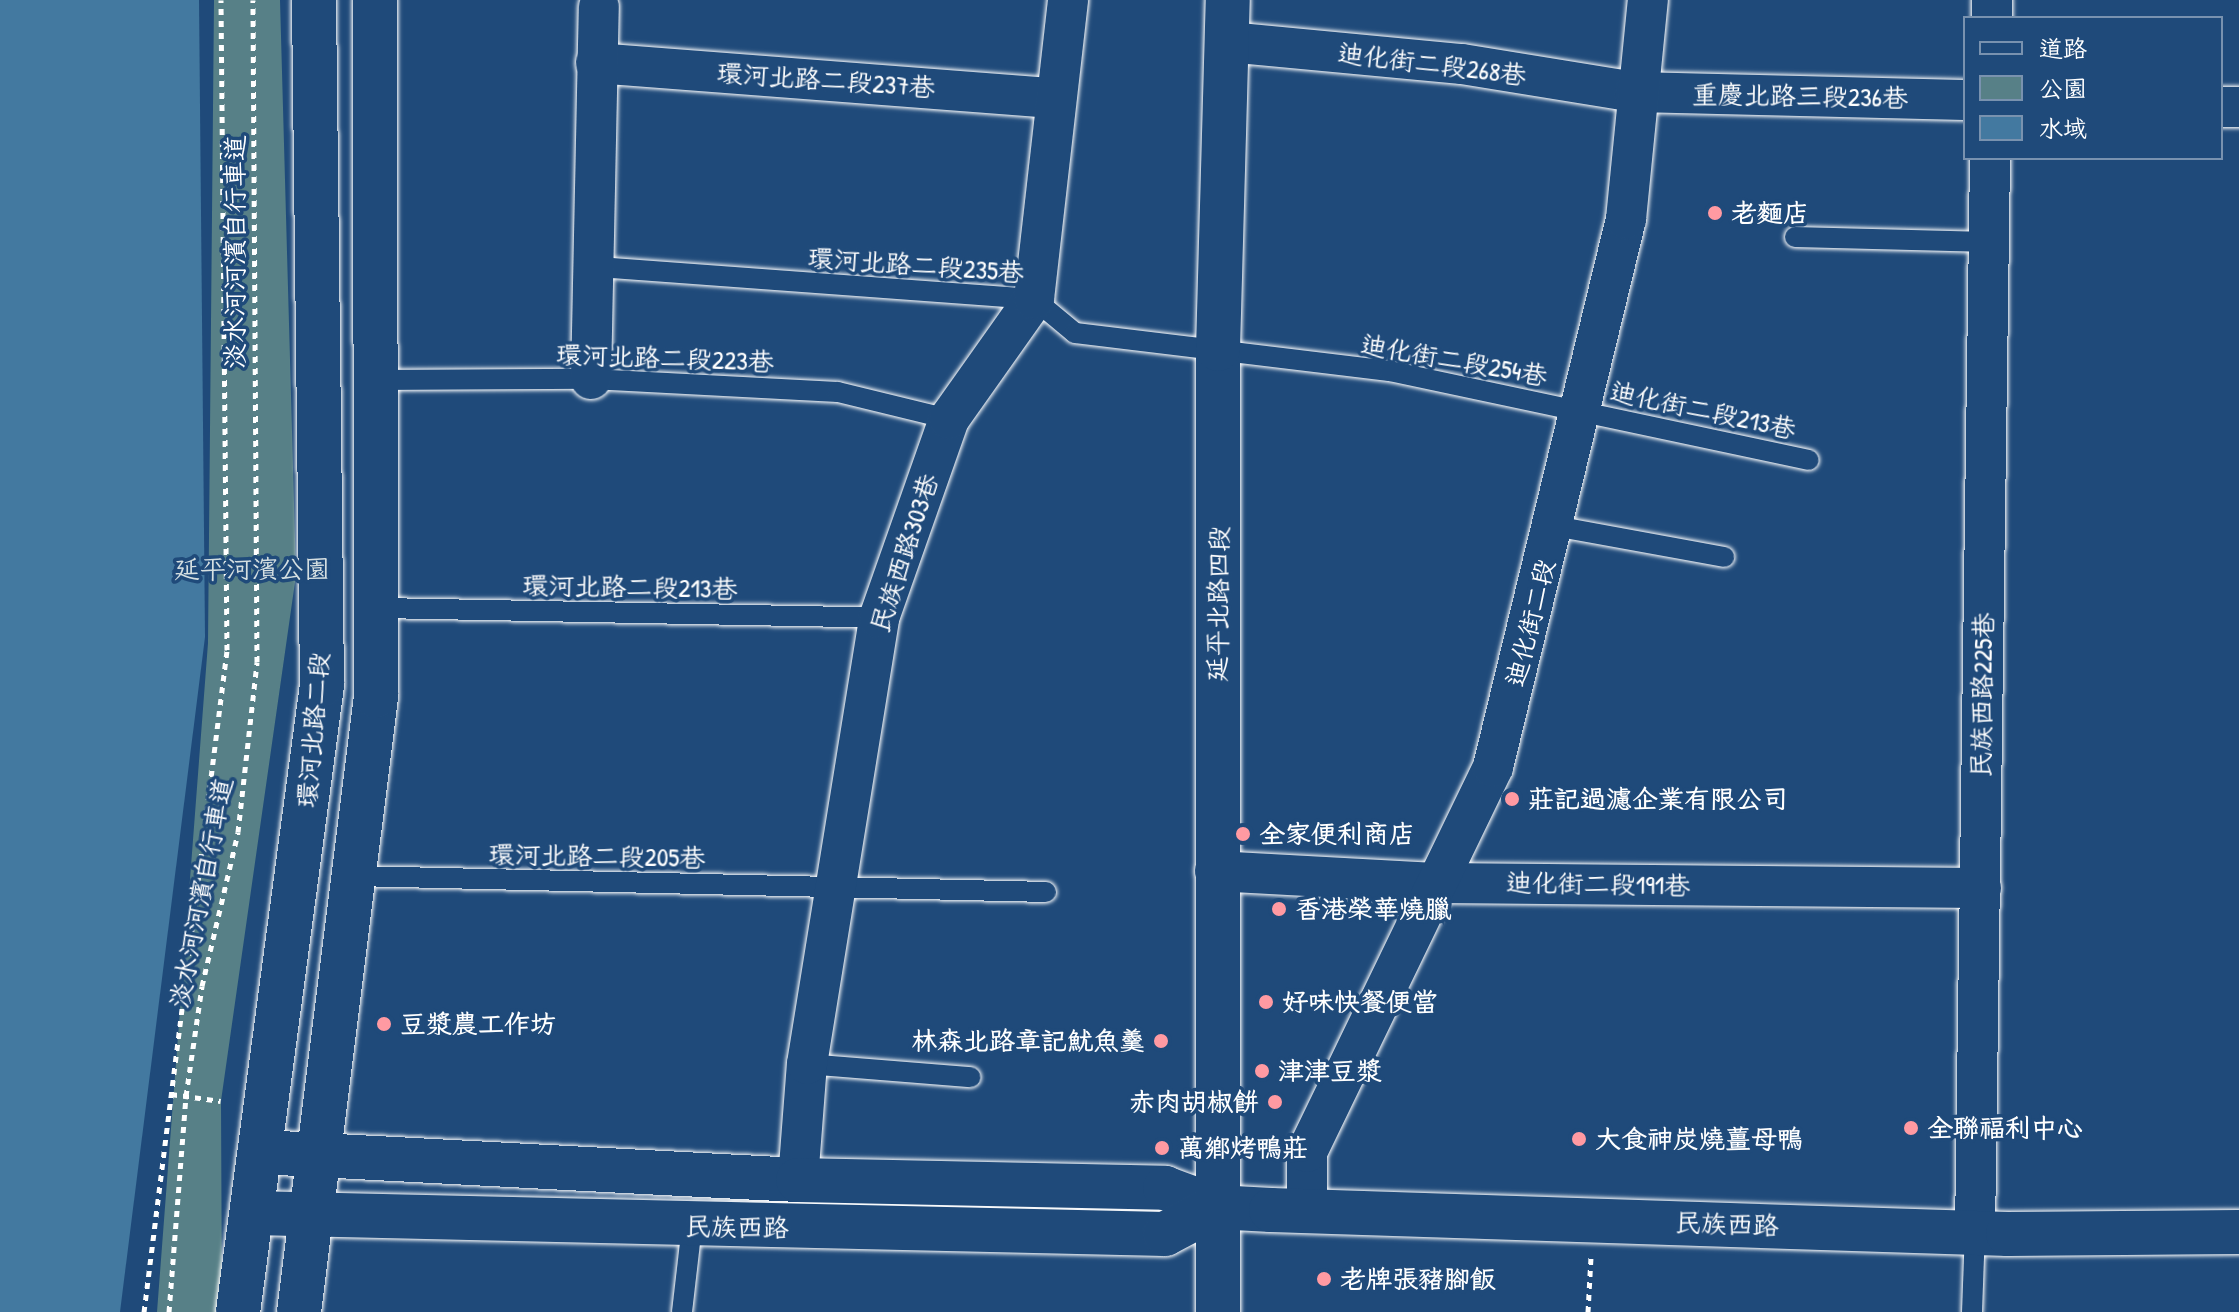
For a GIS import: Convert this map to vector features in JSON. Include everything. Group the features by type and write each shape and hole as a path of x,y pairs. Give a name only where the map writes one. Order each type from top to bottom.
{"street":[{"name":"環河北路二段","path":"238,1312 322,685 314,0"},
{"path":"299,1312 354,876 380,608 375,0"},
{"name":"民族西路303巷","path":"798,1180 807,1064 839,889 879,618 949,419 1034,299 1068,0"},
{"name":"迪化街二段","path":"1307,1211 1307,1152 1440,883 1493,767 1585,411 1626,219 1635,92 1648,0"},
{"path":"591,379 598,267 596,63 599,7"},
{"name":"迪化街二段268巷","path":"1228,21 1635,92"},
{"name":"延平北路四段","path":"1218,1312 1215,871 1218,349 1228,21"},
{"name":"環河北路二段237巷","path":"596,63 1056,98"},
{"name":"重慶北路三段236巷","path":"1635,92 1963,100"},
{"name":"民族西路225巷","path":"1975,1232 1990,160"},
{"name":"迪化街二段191巷","path":"1215,871 1440,883 1981,888"},
{"name":"民族西路","path":"260,1152 317,1158 798,1180 1165,1188 1216,1207 1307,1211 1975,1232 2239,1232"},
{"name":"民族西路","path":"252,1213 692,1226 1165,1234 1216,1207"}],"lane":[{"path":"1795,237 1989,242"},
{"name":"環河北路二段235巷","path":"598,267 1034,299 1075,333 1179,351 1218,349"},
{"name":"迪化街二段254巷","path":"1218,349 1390,371 1585,411"},
{"name":"環河北路二段223巷","path":"376,380 591,379 838,392 949,419"},
{"name":"迪化街二段213巷","path":"1585,411 1809,460"},
{"path":"1554,526 1724,557"},
{"name":"環河北路二段213巷","path":"380,608 879,618"},
{"name":"環河北路二段205巷","path":"354,876 1046,892"},
{"path":"807,1064 970,1077"},
{"path":"682,1312 692,1226"},
{"path":"1972,1312 1975,1232"}],"path":[{"path":"144,1312 227,650 221,0"},
{"name":"淡水河河濱自行車道","path":"169,1312 186,1096 202,986 238,832 257,662 253,0"},
{"path":"170,1094 221,1101"},
{"path":"1588,1312 1592,1219"}],"green space":[{"name":"延平河濱公園","path":"214,0 280,0 296,575 221,1101 222,1312 157,1312 208,643"}],"water":[{"path":"0,0 199,0 205,637 120,1312 0,1312"}],"place":[{"name":"老麵店","path":"1715,213"},
{"name":"莊記過濾企業有限公司","path":"1512,799"},
{"name":"全家便利商店","path":"1243,834"},
{"name":"香港榮華燒臘","path":"1279,909"},
{"name":"好味快餐便當","path":"1266,1002"},
{"name":"豆漿農工作坊","path":"384,1024"},
{"name":"林森北路章記魷魚羹","path":"1161,1041"},
{"name":"津津豆漿","path":"1262,1071"},
{"name":"赤肉胡椒餅","path":"1275,1102"},
{"name":"全聯福利中心","path":"1911,1128"},
{"name":"大食神炭燒薑母鴨","path":"1579,1139"},
{"name":"萬鄉烤鴨莊","path":"1162,1148"},
{"name":"老牌張豬腳飯","path":"1324,1279"}]}
